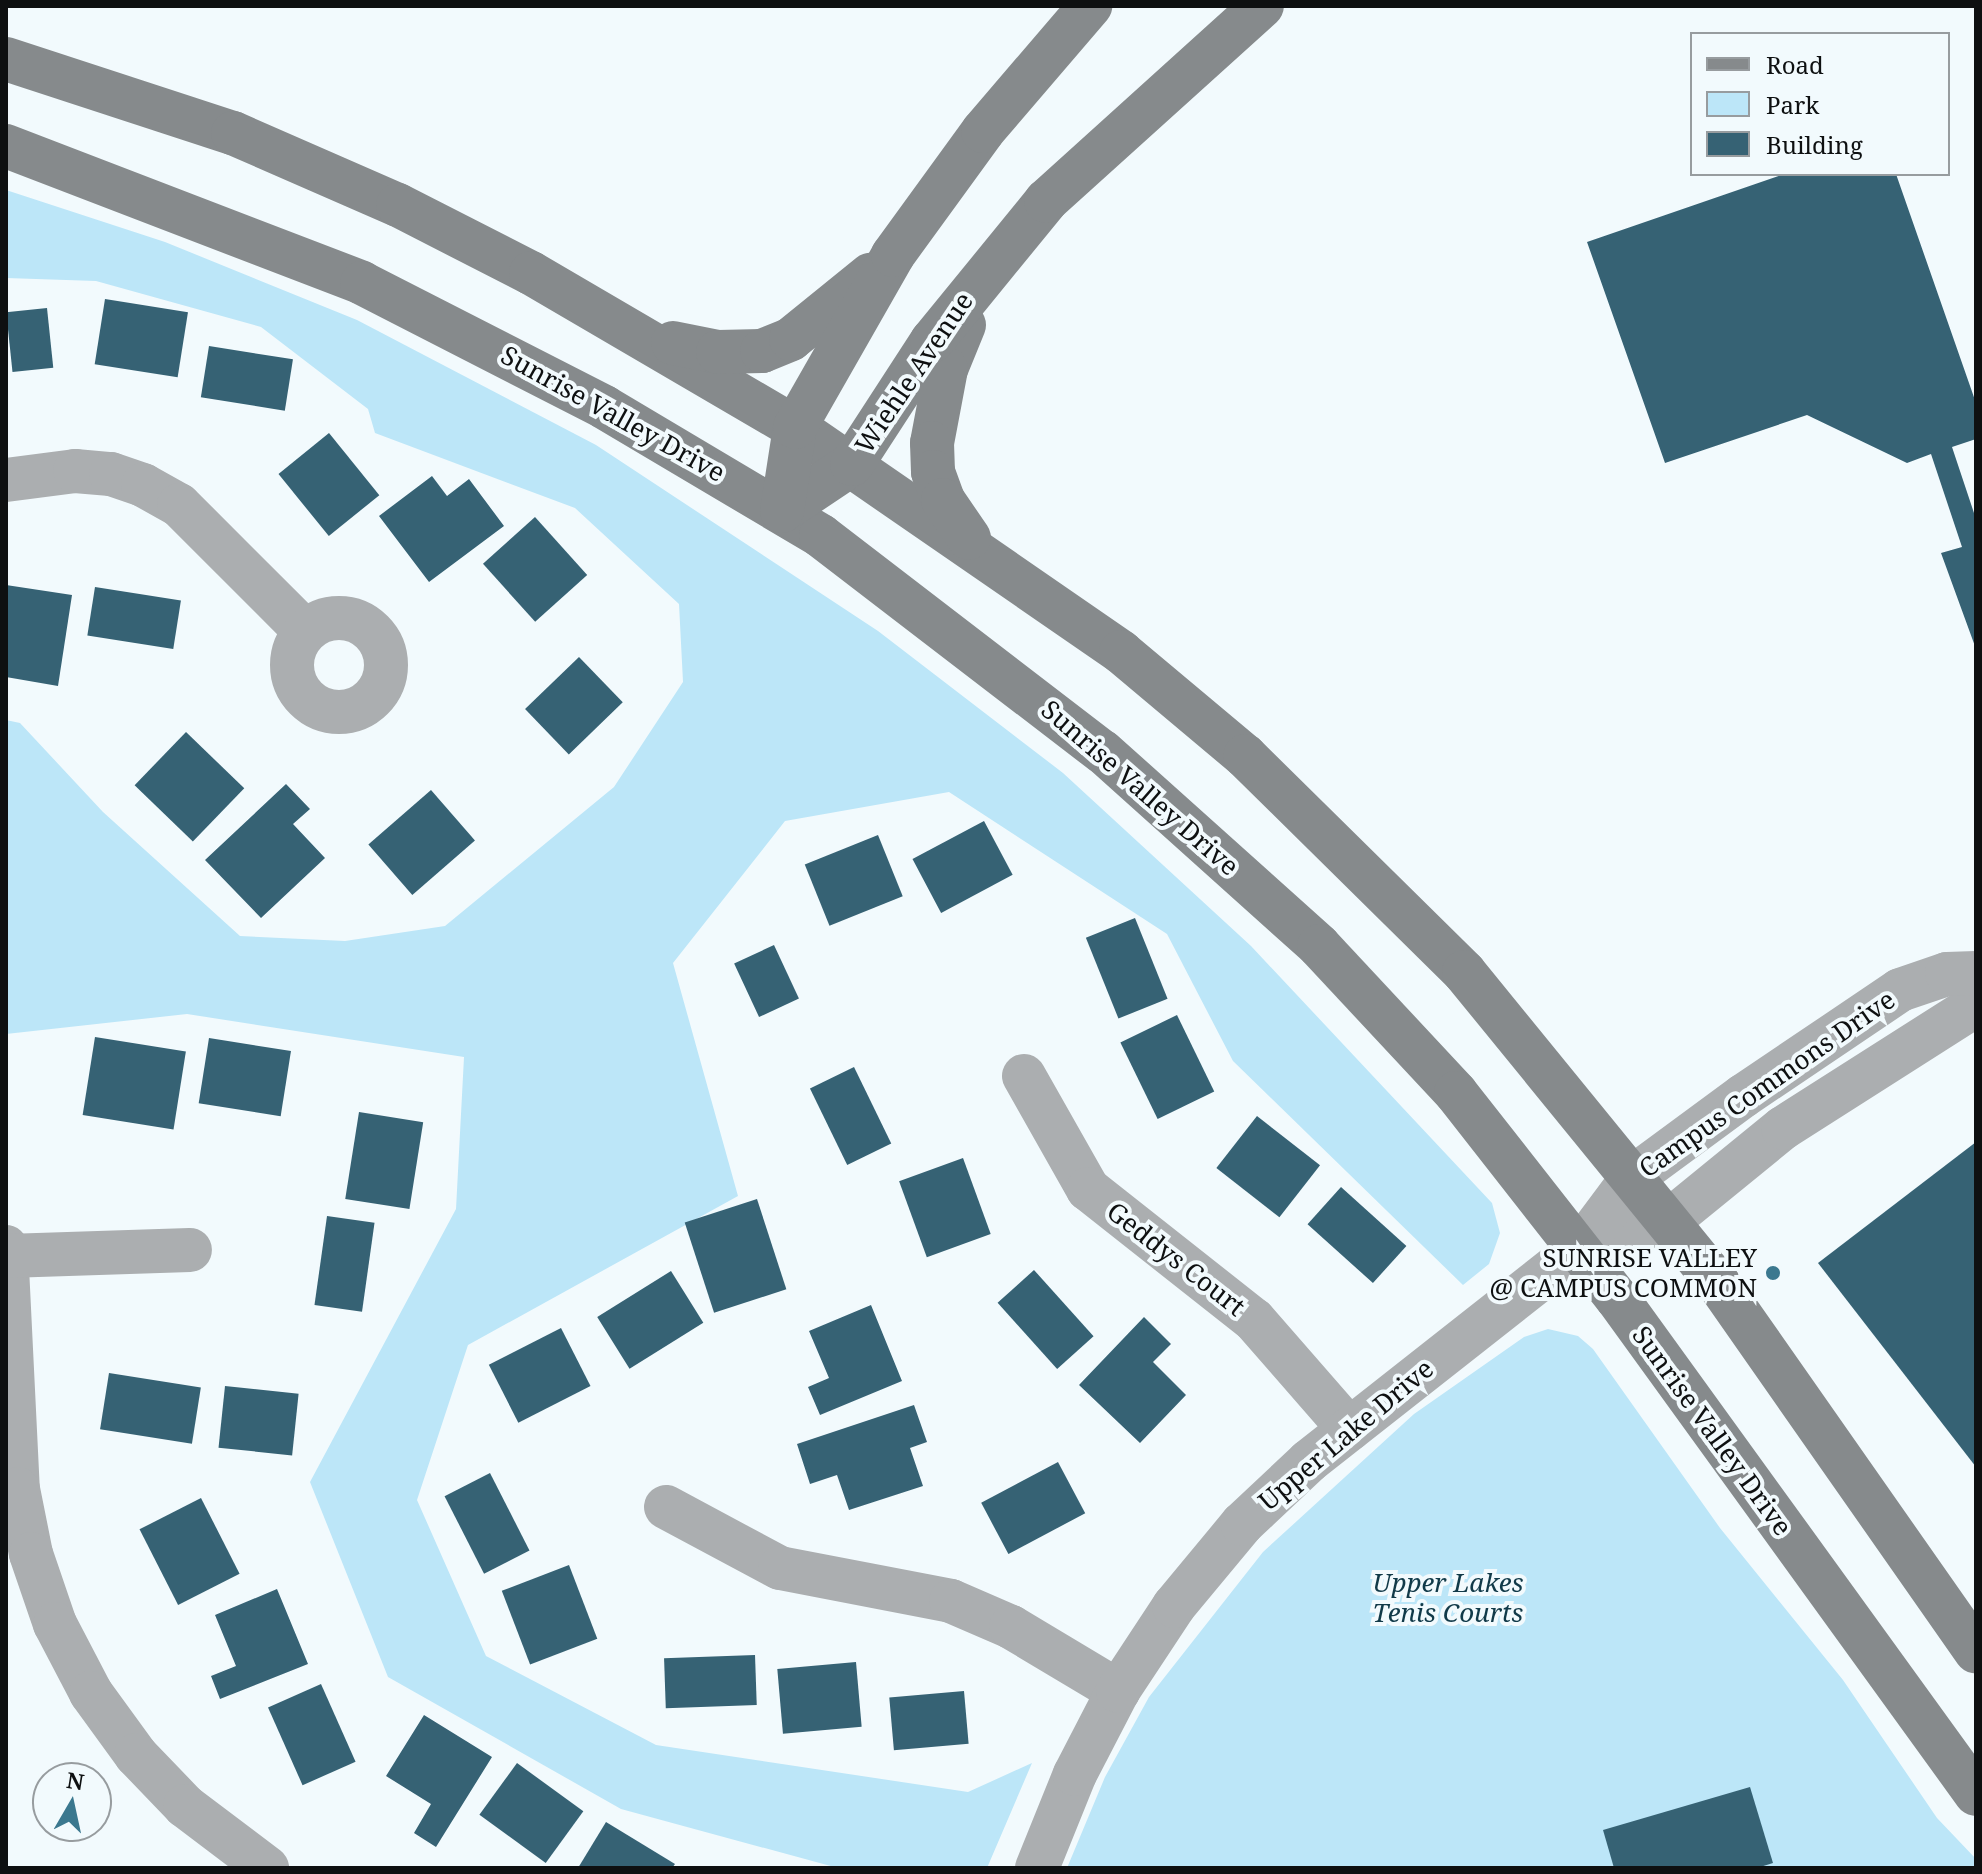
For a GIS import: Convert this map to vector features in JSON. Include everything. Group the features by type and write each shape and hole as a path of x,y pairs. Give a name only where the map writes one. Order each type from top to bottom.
{"main road":[{"path":"782,511 795,427 893,255 983,131 1090,6"},
{"name":"Wiehle Avenue","path":"782,511 852,464 987,267 1046,201 1262,6"},
{"path":"6,59 233,133 370,193 653,340 852,464 1121,652 1245,756 1347,853 1464,972 1670,1220 1976,1651"},
{"name":"Sunrise Valley Drive","path":"6,146 362,283 604,407 782,511 905,597 1029,692 1296,925 1456,1093 1580,1248 1976,1794"},
{"path":"653,340 718,352 762,351 821,318 893,255"},
{"path":"976,549 943,500 933,472 932,443 946,369 987,267"}],"street":[{"path":"6,480 75,471 111,474 143,485 179,505 305,631"},
{"name":"Campus Commons Drive","path":"1580,1248 1633,1177 1843,1025 1900,990 1947,974 1976,973"},
{"name":"Campus Commons Drive","path":"1580,1248 1670,1220 1783,1128 1976,1005"},
{"name":"Geddys Court","path":"1024,1076 1088,1189 1254,1320 1349,1429"},
{"name":"Upper Lake Drive","path":"1037,1868 1075,1774 1118,1691 1174,1606 1242,1524 1349,1429 1580,1248"},
{"path":"190,1250 7,1252 18,1489 31,1554 55,1624 91,1693 136,1755 185,1806 267,1868"},
{"path":"666,1507 780,1568 951,1601 1011,1627 1118,1691"}],"green space":[{"path":"6,190 165,242 357,320 596,445 878,631 1063,773 1251,946 1492,1203 1500,1233 1489,1264 1463,1285 1233,1061 1167,934 949,792 785,821 673,963 738,1196 468,1345 417,1500 486,1656 656,1745 968,1792 1032,1763 987,1868 838,1868 621,1809 388,1677 310,1482 456,1209 464,1057 187,1014 6,1034 6,720 20,723 103,812 240,936 345,941 445,926 614,787 683,682 679,604 575,508 375,433 368,409 261,327 96,281 6,278"},
{"name":"Upper Lakes Tenis Courts","path":"1548,1329 1578,1336 1593,1349 1720,1528 1843,1680 1937,1818 1976,1859 1976,1868 1067,1868 1105,1777 1149,1697 1263,1552 1414,1414 1524,1337"}],"building":[{"path":"1778,176 1897,176 1976,403 1976,439 1952,447 1976,519 1976,649 1941,553 1962,547 1931,454 1907,463 1807,415 1665,463 1587,242"},
{"path":"105,299 188,312 178,377 95,364"},
{"path":"47,308 53,368 12,372 6,312"},
{"path":"209,346 293,359 285,411 201,397"},
{"path":"329,433 379,495 329,536 278,474"},
{"path":"432,476 447,496 469,479 504,526 429,582 379,516"},
{"path":"535,517 587,575 535,622 483,564"},
{"path":"6,585 72,595 58,686 6,677"},
{"path":"95,587 181,601 173,649 87,635"},
{"path":"579,657 623,702 569,754 525,709"},
{"path":"186,732 244,788 193,841 135,785"},
{"path":"286,784 310,809 293,824 325,858 261,918 205,860"},
{"path":"431,790 475,841 412,895 368,844"},
{"path":"984,821 1013,875 941,913 912,859"},
{"path":"878,835 903,896 829,926 805,865"},
{"path":"1135,918 1168,999 1118,1019 1086,938"},
{"path":"774,945 799,998 759,1017 734,964"},
{"path":"1177,1015 1214,1091 1158,1119 1120,1043"},
{"path":"95,1037 186,1051 174,1129 83,1115"},
{"path":"209,1038 291,1051 281,1116 199,1103"},
{"path":"854,1067 891,1143 847,1165 810,1088"},
{"path":"359,1112 423,1122 409,1209 345,1199"},
{"path":"1257,1116 1320,1165 1279,1217 1216,1168"},
{"path":"1976,1142 1976,1467 1818,1263"},
{"path":"963,1158 991,1234 927,1257 899,1181"},
{"path":"1341,1187 1406,1246 1373,1283 1308,1224"},
{"path":"757,1199 786,1289 714,1313 685,1222"},
{"path":"327,1216 375,1223 362,1312 314,1305"},
{"path":"1034,1270 1094,1336 1057,1369 998,1303"},
{"path":"671,1271 703,1323 630,1369 597,1317"},
{"path":"871,1305 902,1381 820,1415 808,1387 829,1378 809,1331"},
{"path":"1144,1317 1171,1344 1153,1362 1186,1395 1140,1443 1079,1385"},
{"path":"561,1328 591,1386 518,1423 489,1365"},
{"path":"109,1373 201,1388 192,1444 100,1429"},
{"path":"225,1386 299,1394 292,1455 219,1448"},
{"path":"914,1405 927,1442 910,1448 923,1486 849,1510 837,1475 810,1484 797,1444"},
{"path":"1058,1462 1085,1513 1008,1554 981,1503"},
{"path":"490,1473 529,1551 484,1574 445,1496"},
{"path":"201,1498 240,1574 178,1605 140,1529"},
{"path":"569,1565 597,1639 530,1665 502,1591"},
{"path":"277,1589 308,1664 220,1699 211,1676 236,1666 215,1615"},
{"path":"755,1655 757,1705 666,1708 664,1658"},
{"path":"856,1662 862,1727 783,1734 777,1669"},
{"path":"321,1684 356,1762 303,1785 268,1708"},
{"path":"964,1691 969,1744 894,1750 889,1698"},
{"path":"424,1715 492,1757 436,1847 414,1833 431,1804 386,1776"},
{"path":"517,1763 583,1811 546,1863 479,1815"},
{"path":"1750,1787 1773,1863 1757,1868 1614,1868 1603,1830"},
{"path":"606,1822 675,1864 672,1868 578,1868"}],"place":[{"name":"SUNRISE VALLEY @ CAMPUS COMMON","path":"1773,1273"}]}
